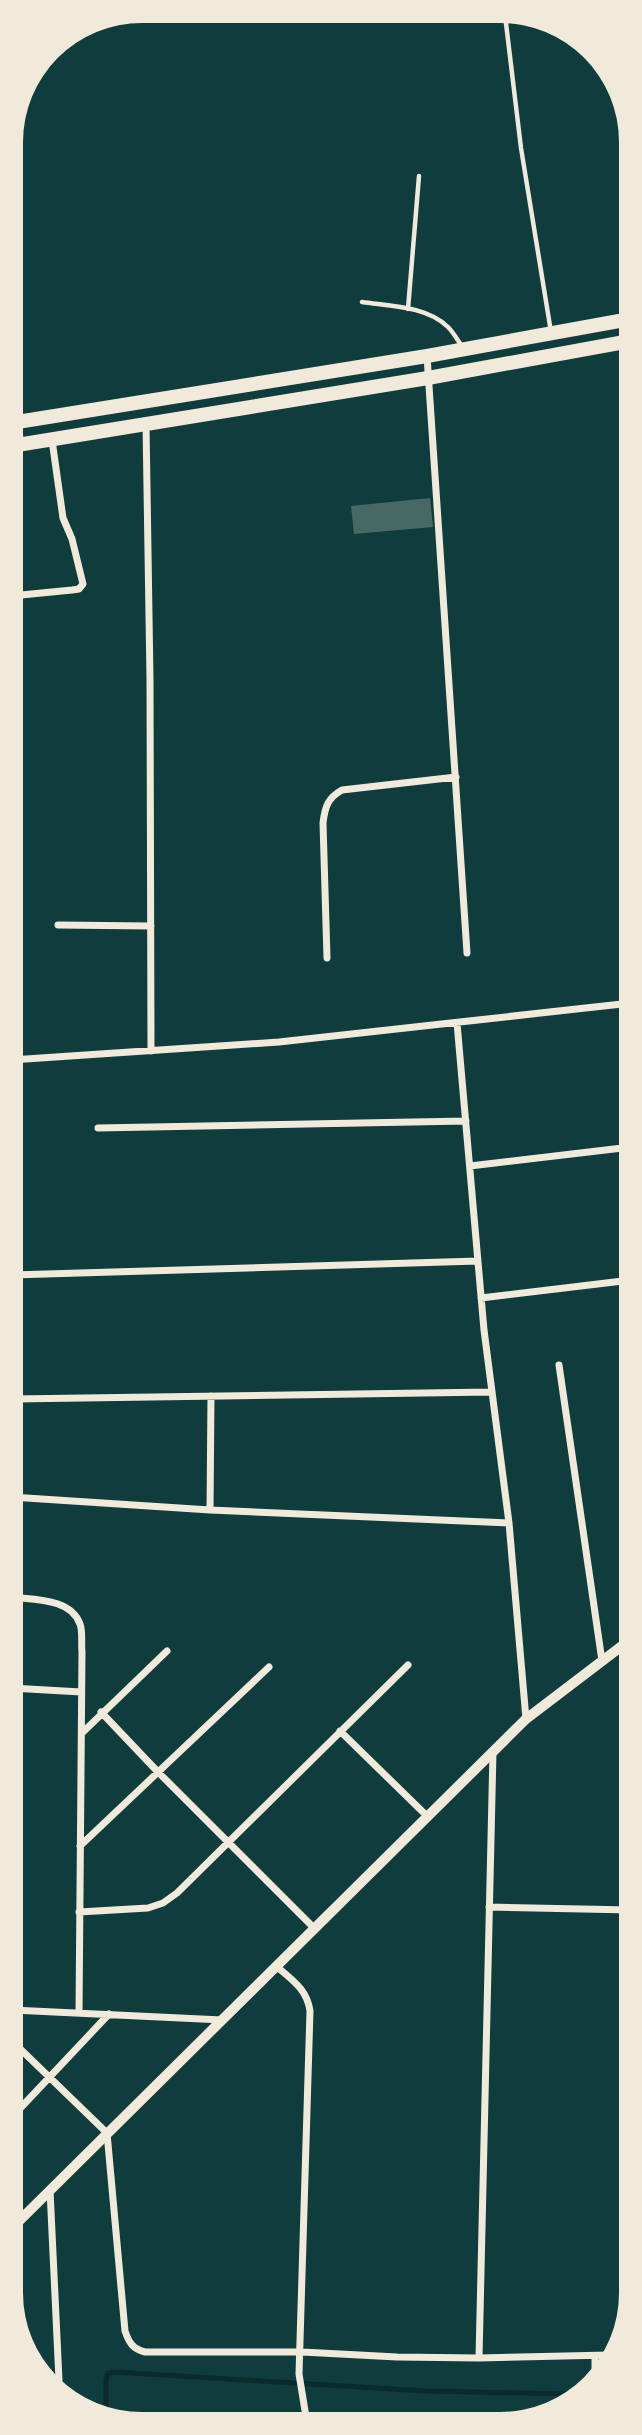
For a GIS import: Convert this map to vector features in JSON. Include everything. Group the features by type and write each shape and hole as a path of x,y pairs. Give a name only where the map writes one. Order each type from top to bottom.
{"main road":[{"path":"23,421 426,356 619,321"},
{"path":"23,444 428,378 619,343"}],"street":[{"path":"426,356 467,953"},
{"path":"146,425 151,1051"},
{"path":"23,595 79,589 83,584 72,539 63,519 52,439"},
{"path":"327,958 323,822 325,807 331,796 342,790 456,777"},
{"path":"58,925 151,926"},
{"path":"23,1059 279,1042 619,1004"},
{"path":"457,1023 481,1298 509,1522 526,1719"},
{"path":"98,1128 466,1121"},
{"path":"470,1166 619,1148"},
{"path":"23,1275 478,1261"},
{"path":"481,1298 619,1281"},
{"path":"559,1365 602,1661"},
{"path":"23,1399 492,1392"},
{"path":"209,1510 211,1396"},
{"path":"23,1498 209,1510 509,1522"},
{"path":"23,1599 58,1604 72,1612 80,1625 79,2013"},
{"path":"23,2217 526,1719 619,1648"},
{"path":"81,1734 167,1651"},
{"path":"79,1912 148,1908 163,1903 177,1893 408,1665"},
{"path":"80,1846 269,1667"},
{"path":"23,1689 81,1692"},
{"path":"101,1712 314,1928"},
{"path":"340,1731 427,1816"},
{"path":"479,2358 493,1752"},
{"path":"489,1907 619,1910"},
{"path":"276,1966 303,1990 309,2000 310,2011 302,2352 299,2374 306,2412"},
{"path":"23,2010 222,2020"},
{"path":"23,2106 109,2014"},
{"path":"23,2051 107,2133 125,2331 136,2350 479,2358 601,2356"},
{"path":"50,2189 59,2379"},
{"path":"595,2356 595,2365"}],"lane":[{"path":"506,24 526,185 551,333"},
{"path":"408,309 419,176"},
{"path":"362,302 408,309 437,318 448,327 463,349"}],"building":[{"path":"430,498 433,527 354,534 351,506"}],"waterway":[{"path":"106,2407 106,2380 108,2373 115,2372 425,2391 563,2394"}]}
